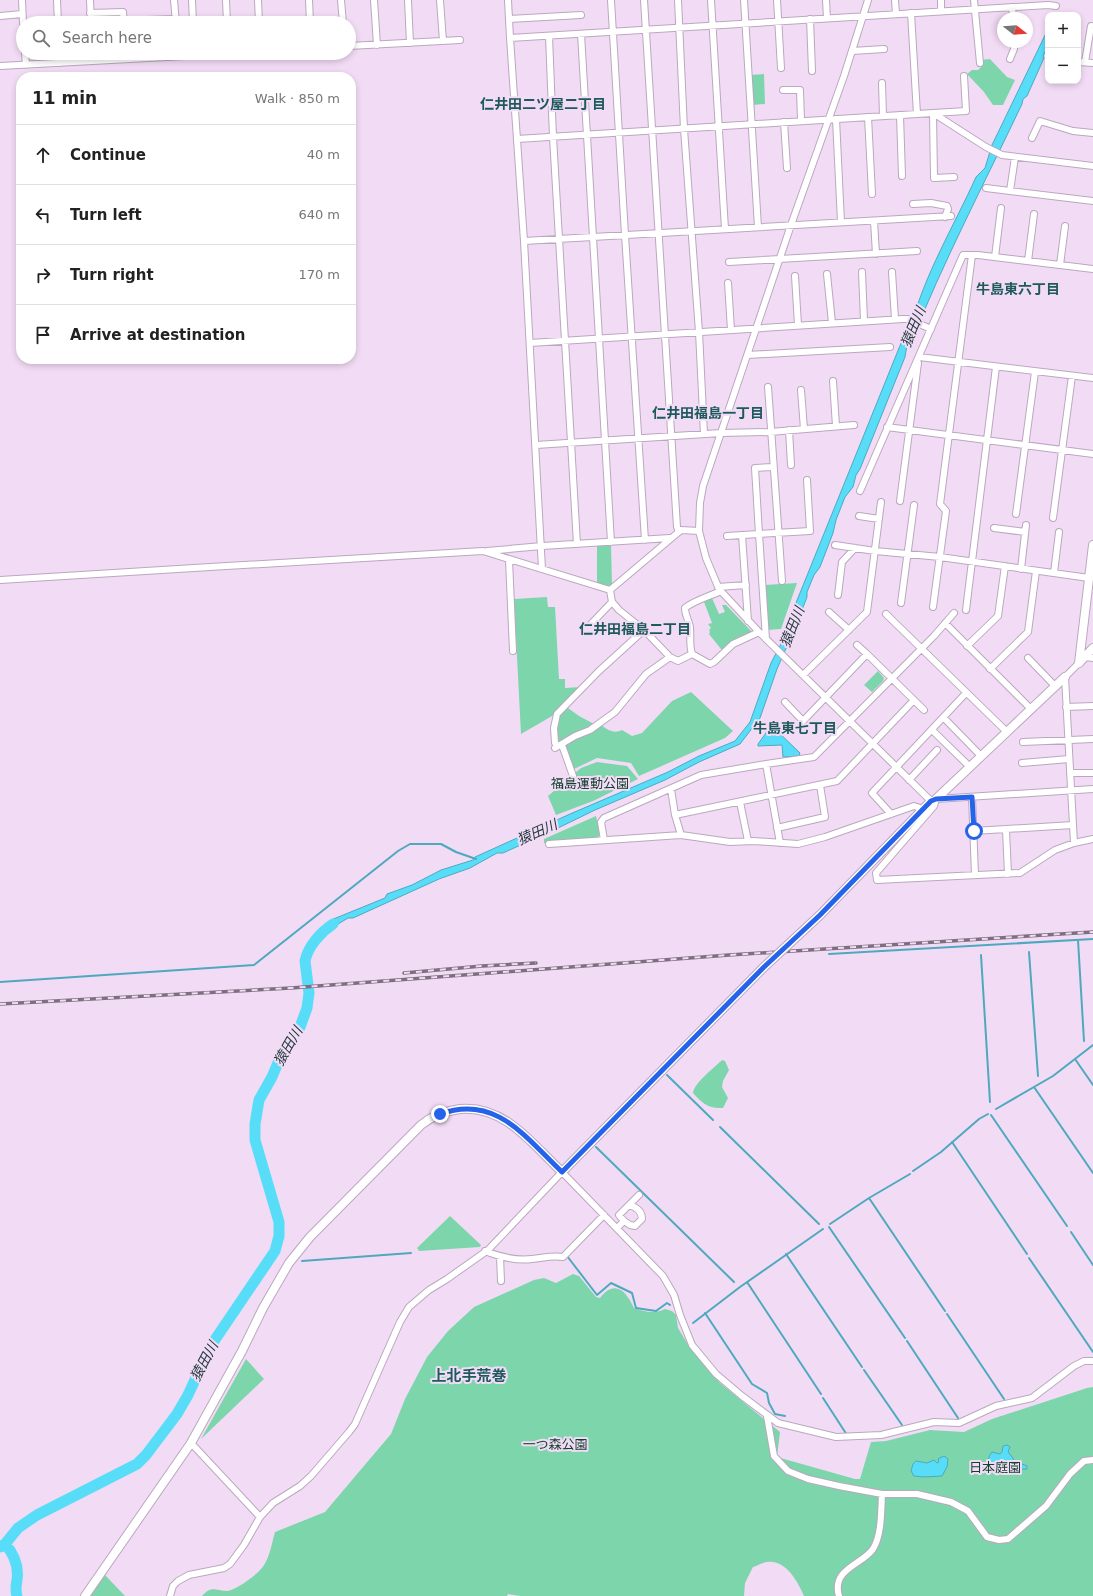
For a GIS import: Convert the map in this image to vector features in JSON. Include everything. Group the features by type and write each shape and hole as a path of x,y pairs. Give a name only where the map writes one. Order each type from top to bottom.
{"street":[{"path":"0,16 22,14 22,0"},
{"path":"56,0 57,16"},
{"path":"90,0 90,16"},
{"path":"174,0 176,16"},
{"path":"192,0 193,16"},
{"path":"226,0 227,16"},
{"path":"258,0 259,16"},
{"path":"309,0 310,16"},
{"path":"341,0 342,16"},
{"path":"374,0 377,45"},
{"path":"408,0 410,43"},
{"path":"440,0 442,41"},
{"path":"508,0 524,241 542,546 542,569"},
{"path":"611,0 645,540"},
{"path":"644,0 671,436 677,527 679,532"},
{"path":"678,0 684,128 699,332 704,434"},
{"path":"711,0 725,229"},
{"path":"744,0 758,227"},
{"path":"777,0 781,68"},
{"path":"826,0 827,18"},
{"path":"868,0 832,119 791,225 758,328 703,486 700,503 699,531 706,558 720,589 748,621 771,645 850,720 909,780 933,800 934,806 876,873 877,880 1020,873 1055,850 1074,842 1093,839"},
{"path":"895,0 896,14"},
{"path":"941,0 941,11"},
{"path":"974,0 980,63"},
{"path":"510,38 1012,7 1049,2 1056,6"},
{"path":"1012,7 1012,12"},
{"path":"90,13 123,12 123,16"},
{"path":"911,13 917,114"},
{"path":"509,19 580,15"},
{"path":"810,19 812,71"},
{"path":"1085,62 1091,26"},
{"path":"581,34 611,542"},
{"path":"549,36 553,137 577,544"},
{"path":"356,46 460,40"},
{"path":"1010,59 1014,48"},
{"path":"852,51 884,49"},
{"path":"26,60 26,64"},
{"path":"0,66 100,60"},
{"path":"1081,62 1093,63"},
{"path":"517,139 966,111 964,76"},
{"path":"882,83 883,116"},
{"path":"783,90 800,90 801,121"},
{"path":"933,113 986,147 1002,155 1093,166"},
{"path":"933,113 934,178 954,177"},
{"path":"900,115 902,176"},
{"path":"868,117 872,194"},
{"path":"832,119 840,222"},
{"path":"1032,138 1040,121 1073,131 1093,133"},
{"path":"784,122 788,168"},
{"path":"1010,191 1015,157"},
{"path":"986,188 1093,201"},
{"path":"913,204 932,203 947,206 948,209 945,216"},
{"path":"995,257 1001,208"},
{"path":"1028,261 1034,214"},
{"path":"524,241 952,216"},
{"path":"874,220 876,254"},
{"path":"1060,265 1065,226"},
{"path":"729,262 917,251"},
{"path":"933,607 946,511 940,504 972,254"},
{"path":"860,491 963,255 972,254 1093,269"},
{"path":"862,272 864,321"},
{"path":"892,272 895,319"},
{"path":"827,274 832,323"},
{"path":"795,276 798,325"},
{"path":"728,283 731,330"},
{"path":"530,343 895,319 908,319 931,329"},
{"path":"748,355 890,347"},
{"path":"919,357 996,368 1093,378"},
{"path":"900,501 919,357"},
{"path":"966,610 996,368"},
{"path":"1016,514 1035,372"},
{"path":"1053,518 1072,376"},
{"path":"833,381 836,426"},
{"path":"768,387 777,533 782,581"},
{"path":"801,390 804,429"},
{"path":"536,445 721,433 770,432 854,425"},
{"path":"887,427 1093,454"},
{"path":"789,430 790,465"},
{"path":"766,639 755,468 773,467"},
{"path":"727,536 810,531 807,480"},
{"path":"803,675 867,612 881,502"},
{"path":"901,603 914,505"},
{"path":"859,516 879,519"},
{"path":"1021,569 1026,525"},
{"path":"994,528 1025,532"},
{"path":"610,590 681,530 699,531"},
{"path":"1054,573 1059,532"},
{"path":"742,535 748,621"},
{"path":"0,580 483,552 542,546 670,538"},
{"path":"835,545 907,555 940,557 1089,578"},
{"path":"1085,660 1090,593 1089,578 1093,545"},
{"path":"838,595 842,562 855,548"},
{"path":"483,552 610,590"},
{"path":"510,560 513,651"},
{"path":"967,646 998,616 1005,566"},
{"path":"990,669 1028,632 1036,571"},
{"path":"746,585 720,589 685,608 691,638 690,646 692,654 710,664 733,644 759,632"},
{"path":"610,590 612,602 619,610 644,630 670,657 678,661 692,654"},
{"path":"591,624 612,602"},
{"path":"829,612 849,630"},
{"path":"604,840 600,822 604,818 700,775 814,757 921,649 954,613"},
{"path":"886,614 1007,732"},
{"path":"945,623 1031,709"},
{"path":"573,776 555,743 554,728 557,714 599,671 644,630"},
{"path":"857,645 924,710"},
{"path":"170,1596 173,1586 178,1581 189,1575 224,1568 230,1564 236,1557 260,1518 273,1504 300,1486 311,1476 355,1424 400,1322 409,1307 429,1290 486,1251 764,967 820,915 923,809 1085,660 1093,648"},
{"path":"785,702 803,721 867,654"},
{"path":"558,746 574,736 590,730 615,712 646,674 670,657"},
{"path":"1028,658 1055,686"},
{"path":"1065,677 1074,842"},
{"path":"891,814 872,793 966,693"},
{"path":"675,815 837,781 914,700"},
{"path":"1066,707 1093,706"},
{"path":"944,718 981,756"},
{"path":"932,730 970,767"},
{"path":"1023,742 1093,739"},
{"path":"909,780 937,750"},
{"path":"1022,763 1069,760"},
{"path":"766,764 780,843"},
{"path":"1070,773 1093,773"},
{"path":"777,828 825,817 820,785"},
{"path":"671,789 675,815 681,836"},
{"path":"933,800 1093,789"},
{"path":"972,797 975,875"},
{"path":"740,802 748,841"},
{"path":"549,844 681,836 730,842 748,841 798,844 809,842 914,806 923,809"},
{"path":"974,831 1073,825"},
{"path":"1006,830 1008,874"},
{"path":"85,1596 191,1443 242,1351 263,1308 289,1263 310,1237 332,1214 427,1120 450,1110 476,1109 488,1111 503,1118 562,1172 663,1276 674,1295 692,1345 716,1374 767,1416 778,1423 836,1437 881,1435 934,1422 959,1423 996,1406 1032,1398 1074,1366 1084,1362 1093,1361"},
{"path":"629,1205 640,1211 642,1219 635,1226 624,1221 619,1215 629,1205 639,1195"},
{"path":"486,1251 510,1259 530,1260 554,1255 563,1257 604,1215"},
{"path":"617,1228 624,1221"},
{"path":"500,1256 501,1281"},
{"path":"767,1416 774,1456 788,1471 808,1479 882,1494 917,1494 951,1502 968,1511 987,1537 999,1540 1008,1539 1046,1506 1070,1474 1084,1461 1093,1460"},
{"path":"191,1443 260,1518"},
{"path":"839,1596 839,1584 846,1569 869,1553 876,1542 881,1522 882,1494"}],"green space":[{"path":"990,59 1007,77 1015,80 1003,105 993,105 984,92 967,74 972,70 978,70 981,67 981,60"},
{"path":"764,74 765,104 752,105 751,75"},
{"path":"611,544 612,585 605,586 597,583 597,545"},
{"path":"797,583 781,629 767,630 765,585"},
{"path":"547,597 548,607 555,607 559,679 565,679 565,688 581,687 567,704 552,716 521,734 514,599"},
{"path":"712,598 719,614 725,612 722,605 726,605 753,633 724,650 721,649 709,634 709,630 711,628 708,624 712,623 704,602"},
{"path":"878,671 884,678 872,692 864,685"},
{"path":"691,692 733,731 725,738 639,776 631,763 597,758 574,769 564,746 601,725 609,730 622,730 632,736 642,733 672,701"},
{"path":"568,708 594,724 571,735 560,743 556,727 557,720 558,717"},
{"name":"福島運動公園","path":"597,762 627,766 638,779 593,801 556,815 548,796 581,768"},
{"path":"596,816 600,834 597,839 544,843 544,839"},
{"path":"722,1060 725,1061 729,1070 723,1081 722,1087 728,1098 723,1108 718,1108 709,1106 702,1102 693,1093 694,1089 701,1080"},
{"path":"450,1216 481,1245 480,1247 419,1251 417,1248"},
{"name":"一つ森公園","path":"573,1274 579,1276 596,1297 600,1298 605,1292 615,1288 624,1292 634,1308 650,1312 658,1312 665,1309 672,1311 676,1315 678,1328 687,1343 720,1383 780,1432 777,1457 855,1479 860,1479 871,1442 886,1441 930,1430 964,1432 992,1419 1093,1387 1093,1596 804,1596 795,1579 786,1568 774,1562 768,1562 753,1567 745,1583 744,1596 520,1596 508,1594 507,1596 202,1596 208,1591 214,1589 227,1591 231,1590 247,1581 262,1568 266,1561 275,1532 325,1512 391,1434 405,1399 427,1357 448,1331 474,1307 534,1280 544,1278 556,1283"},
{"path":"246,1359 264,1379 201,1439"},
{"path":"105,1575 125,1596 90,1596"}],"water":[{"path":"1045,35 1044,58 950,253 910,345 907,345 905,357 860,469 856,475 853,487 845,497 820,567 814,575 807,592 807,597 777,669 760,718 740,744 699,762 665,780 595,810 503,853 497,853 470,868 439,879 353,918 348,918 325,932 317,940 331,920 385,898 387,894 412,885 441,870 473,860 475,857 735,741 750,722 771,663 783,640 783,635 907,329 911,327 931,270 976,177 985,168 992,145"},
{"path":"772,726 800,753 799,756 783,757 782,745 758,746 766,733 767,728"},
{"path":"1007,1445 1010,1447 1008,1452 1013,1458 1014,1464 1022,1464 1027,1466 1027,1469 1021,1469 1020,1473 1017,1474 1014,1470 1001,1471 996,1464 991,1464 987,1467 989,1457 992,1452 1000,1454 1003,1446"},
{"path":"944,1456 948,1459 947,1467 942,1476 914,1476 911,1471 913,1464 916,1461 927,1463 934,1460 937,1463 939,1462 938,1459"}],"waterway":[{"path":"0,982 254,965 398,851 410,844 441,844 456,852 476,859"},
{"name":"猿田川","path":"0,1547 5,1544 18,1528 37,1515 137,1464 146,1455 177,1414 188,1395 210,1347 275,1251 279,1236 279,1222 255,1140 255,1124 259,1100 272,1077 282,1053 300,1027 307,1008 309,993 305,961 309,950 324,931 333,924"},
{"path":"829,954 1093,939"},
{"path":"1078,940 1084,1041"},
{"path":"1029,952 1038,1076"},
{"path":"981,955 990,1102"},
{"path":"996,1109 1053,1076 1093,1045"},
{"path":"1075,1059 1093,1085"},
{"path":"667,1075 713,1120"},
{"path":"1034,1087 1093,1173"},
{"path":"913,1171 941,1152 979,1119 988,1114"},
{"path":"991,1115 1067,1226"},
{"path":"720,1127 819,1224"},
{"path":"952,1142 1027,1254"},
{"path":"596,1147 734,1282"},
{"path":"830,1224 869,1198 910,1174"},
{"path":"869,1198 945,1311"},
{"path":"829,1227 905,1338"},
{"path":"693,1323 740,1287 823,1229"},
{"path":"1071,1232 1093,1265"},
{"path":"302,1261 411,1253"},
{"path":"786,1254 862,1367"},
{"path":"567,1256 597,1295 611,1283 632,1293 636,1308 656,1311 667,1303 670,1305"},
{"path":"1029,1258 1093,1352"},
{"path":"747,1282 821,1394"},
{"path":"705,1313 752,1384 767,1393 769,1403 775,1414 785,1416"},
{"path":"947,1314 1004,1399"},
{"path":"907,1341 958,1418"},
{"path":"864,1370 902,1425"},
{"path":"823,1398 847,1435"},
{"path":"5,1544 11,1552 16,1565 17,1596"}],"railway":[{"path":"0,1004 291,988 729,955 1093,932"},
{"path":"404,973 536,963"}],"district":[{"name":"仁井田二ツ屋二丁目","path":"543,104"},
{"name":"牛島東六丁目","path":"1018,289"},
{"name":"仁井田福島一丁目","path":"708,413"},
{"name":"仁井田福島二丁目","path":"635,629"},
{"name":"牛島東七丁目","path":"795,728"},
{"name":"上北手荒巻","path":"469,1376"}],"route":[{"path":"440,1114 450,1110 476,1109 488,1111 503,1118 520,1131 562,1172 764,967 820,915 931,801 956,797 972,797 974,831"}],"park label":[{"name":"日本庭園","path":"995,1467"}]}
